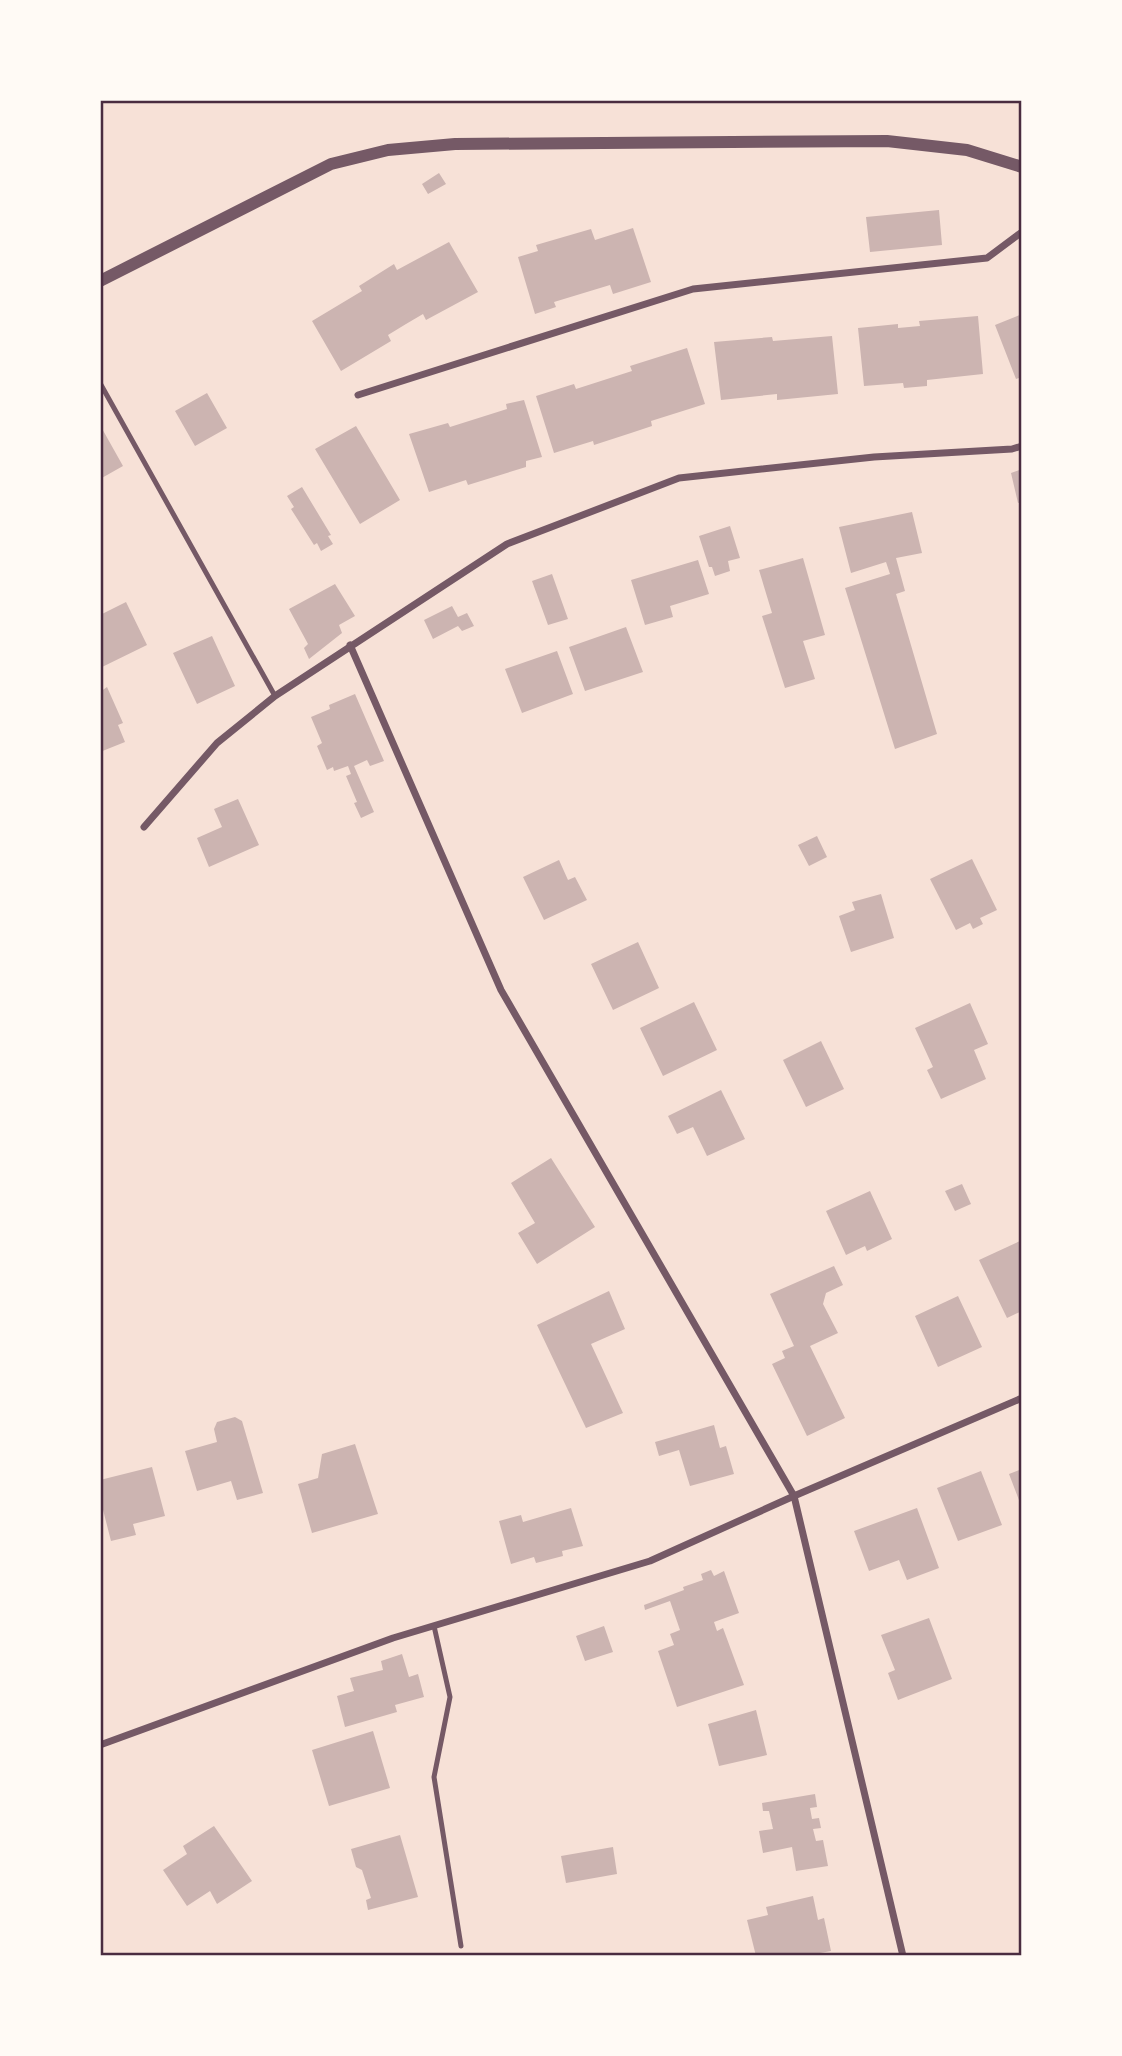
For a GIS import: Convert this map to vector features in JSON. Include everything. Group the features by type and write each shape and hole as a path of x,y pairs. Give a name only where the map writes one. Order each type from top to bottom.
{"street":[{"path":"100,281 331,164 388,150 455,144 887,141 967,150 1022,167"},
{"path":"358,395 693,289 987,258 1022,232"},
{"path":"144,827 217,743 275,696 508,544 678,478 874,457 1012,449 1022,446"},
{"path":"350,645 501,990 794,1496 903,1956"},
{"path":"100,1745 393,1639 650,1561 1022,1398"}],"lane":[{"path":"100,383 275,696"},
{"path":"434,1626 450,1697 434,1777 461,1945"}],"building":[{"path":"439,173 446,184 428,194 422,184"},
{"path":"939,210 942,245 870,252 866,217"},
{"path":"633,228 651,282 613,294 610,285 554,302 556,307 535,314 518,257 538,251 536,245 591,229 595,240"},
{"path":"449,242 478,292 426,320 423,314 388,335 391,341 341,371 312,321 362,291 359,286 394,264 397,270"},
{"path":"1022,314 1022,377 1016,379 995,325"},
{"path":"978,316 983,374 927,380 927,386 904,388 903,383 864,386 858,328 898,324 898,328 920,326 919,321"},
{"path":"832,336 838,394 777,400 777,394 721,400 714,342"},
{"path":"687,348 705,404 651,421 652,426 631,433 594,445 593,441 554,453 536,396 574,384 576,389 632,371 630,366"},
{"path":"207,393 227,428 195,446 175,411"},
{"path":"524,400 542,457 526,461 526,467 468,485 466,480 429,492 409,434 448,423 450,427 507,409 506,404"},
{"path":"100,425 123,466 100,479"},
{"path":"356,426 400,500 360,524 315,449"},
{"path":"1022,469 1022,502 1018,503 1011,473"},
{"path":"302,487 331,535 328,536 333,544 321,551 317,543 314,545 291,509 294,507 287,496"},
{"path":"912,512 922,553 896,558 905,591 896,594 937,734 895,749 845,588 890,574 886,562 851,573 839,527"},
{"path":"730,526 740,558 728,561 730,571 715,576 712,567 709,567 699,536"},
{"path":"803,558 825,635 803,641 815,679 785,688 762,616 772,613 759,570"},
{"path":"698,560 709,594 670,606 673,617 645,625 631,580"},
{"path":"552,574 568,619 548,625 532,581"},
{"path":"335,584 355,616 339,625 342,633 309,659 304,648 308,644 289,609"},
{"path":"126,602 147,645 100,668 100,615"},
{"path":"452,606 458,617 467,613 474,626 462,631 458,626 433,639 424,620"},
{"path":"626,627 643,672 585,691 569,647"},
{"path":"212,636 235,686 197,704 173,653"},
{"path":"557,651 573,694 522,713 505,669"},
{"path":"107,687 123,723 118,725 125,742 100,752 100,692"},
{"path":"355,694 384,761 370,766 367,760 354,766 374,812 361,818 346,776 351,774 348,766 334,771 333,767 327,770 317,746 322,743 311,717 330,709 329,705"},
{"path":"238,799 259,845 209,867 197,838 222,827 214,809"},
{"path":"817,836 827,857 809,866 798,845"},
{"path":"972,859 997,910 980,918 983,924 973,929 970,923 956,930 930,879"},
{"path":"559,860 568,880 575,877 587,900 544,920 523,877"},
{"path":"881,894 894,938 851,952 839,916 855,910 852,902"},
{"path":"638,942 659,988 613,1010 591,964"},
{"path":"694,1002 717,1050 663,1076 640,1028"},
{"path":"970,1003 988,1044 974,1050 986,1079 941,1099 927,1070 933,1067 915,1028"},
{"path":"821,1041 844,1089 806,1107 783,1060"},
{"path":"721,1090 745,1139 707,1156 693,1127 677,1134 668,1116"},
{"path":"551,1158 595,1227 537,1264 518,1233 535,1223 511,1183"},
{"path":"962,1184 971,1204 955,1211 945,1191"},
{"path":"870,1191 892,1239 867,1251 865,1246 846,1255 826,1211"},
{"path":"1020,1241 1022,1311 1007,1318 979,1260"},
{"path":"834,1266 843,1285 826,1293 823,1304 838,1333 810,1346 845,1418 807,1436 772,1364 785,1358 782,1351 794,1346 770,1294"},
{"path":"609,1291 625,1329 591,1344 623,1413 586,1428 537,1325"},
{"path":"958,1296 982,1347 938,1367 915,1316"},
{"path":"235,1417 242,1421 263,1493 237,1500 231,1481 197,1491 185,1451 217,1442 214,1429 217,1422"},
{"path":"714,1425 720,1448 726,1446 734,1474 690,1486 679,1450 659,1456 655,1442"},
{"path":"355,1444 378,1514 312,1533 298,1484 318,1478 322,1454"},
{"path":"152,1467 165,1516 133,1524 136,1535 111,1541 100,1498 100,1480"},
{"path":"1022,1469 1022,1508 1009,1474"},
{"path":"981,1471 1002,1525 958,1541 937,1488"},
{"path":"571,1508 583,1546 562,1551 563,1556 536,1563 534,1557 511,1564 499,1521 521,1515 523,1522"},
{"path":"917,1508 939,1568 907,1580 899,1560 869,1571 854,1531"},
{"path":"711,1570 714,1576 724,1571 739,1613 714,1622 717,1631 723,1628 744,1685 677,1707 658,1651 674,1645 670,1634 680,1630 670,1601 645,1610 644,1605 684,1590 683,1587 703,1580 701,1574"},
{"path":"929,1618 952,1679 898,1700 888,1673 895,1670 881,1635"},
{"path":"604,1626 613,1652 585,1661 576,1636"},
{"path":"402,1654 409,1677 418,1674 424,1697 395,1705 397,1712 345,1727 337,1696 354,1691 350,1678 383,1670 381,1661"},
{"path":"756,1710 767,1755 719,1766 708,1724"},
{"path":"373,1731 390,1788 329,1806 312,1750"},
{"path":"815,1794 817,1807 810,1808 812,1819 819,1818 821,1828 813,1829 816,1841 823,1840 828,1866 796,1871 792,1847 763,1853 759,1831 773,1829 769,1811 763,1811 762,1803"},
{"path":"214,1826 252,1881 217,1904 210,1891 187,1906 163,1870 187,1854 183,1846"},
{"path":"400,1835 418,1897 368,1910 366,1900 371,1898 362,1870 356,1867 351,1849"},
{"path":"613,1847 617,1874 566,1883 561,1856"},
{"path":"813,1896 818,1920 824,1918 831,1951 804,1956 756,1956 747,1920 768,1915 766,1907"}]}
